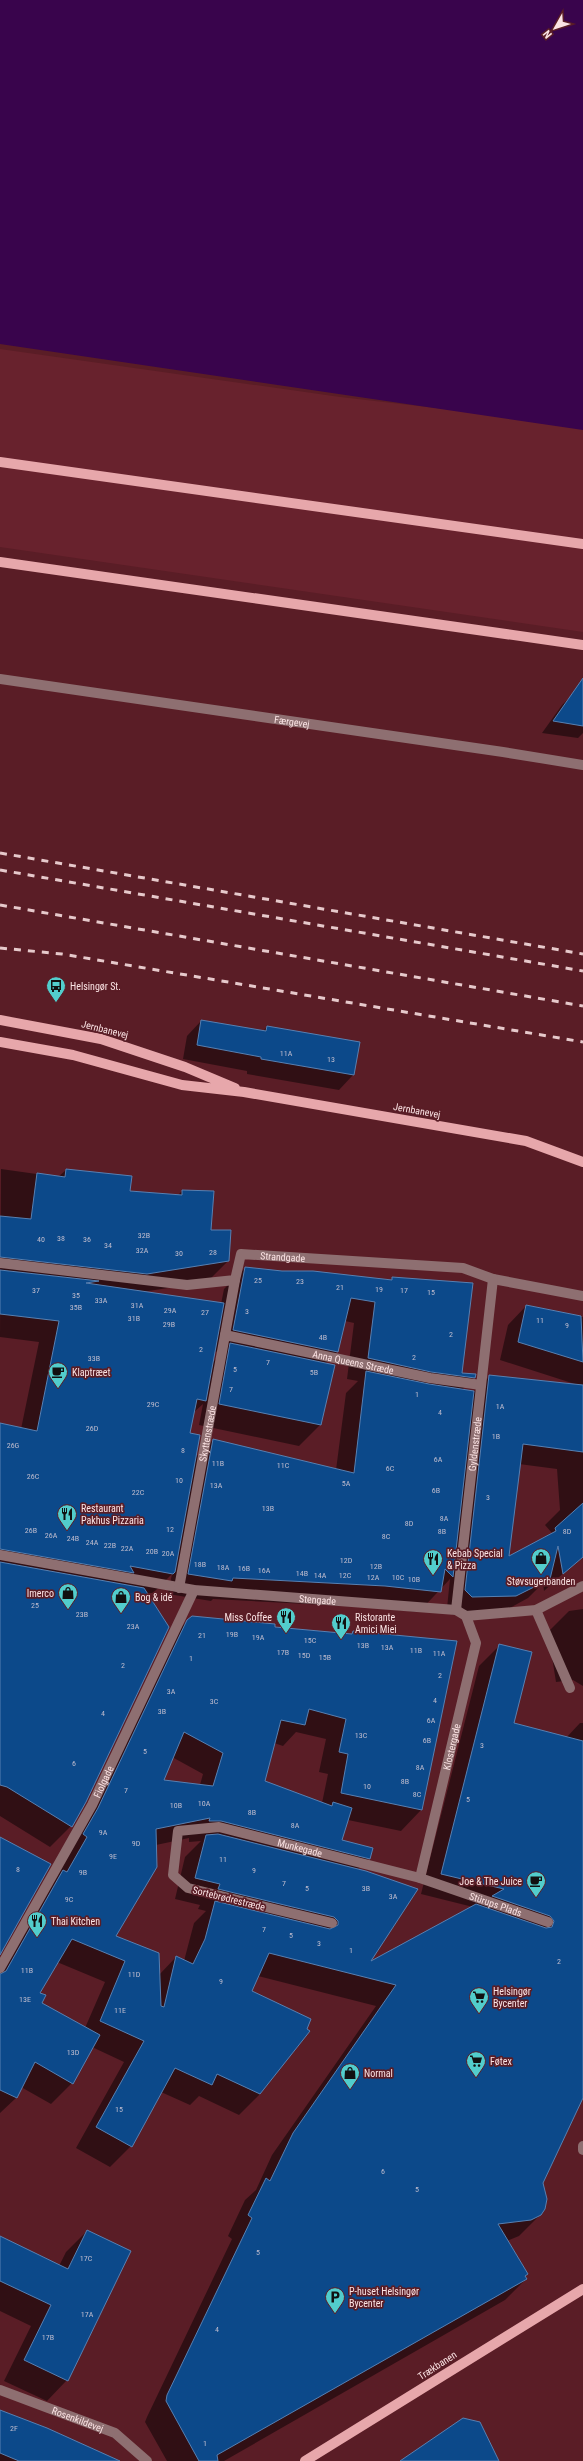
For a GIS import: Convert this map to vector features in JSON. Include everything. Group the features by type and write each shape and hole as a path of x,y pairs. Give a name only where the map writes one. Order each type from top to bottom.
{"main road":[{"path":"0,462 583,544"},
{"path":"0,562 583,645"},
{"name":"Jernbanevej","path":"0,1020 101,1039 185,1066 244,1092"},
{"name":"Jernbanevej","path":"0,1042 73,1055 182,1085 244,1092 526,1141 583,1162"},
{"name":"Trækbanen","path":"305,2461 583,2289"}],"street":[{"name":"Færgevej","path":"0,679 583,765"},
{"name":"Strandgade","path":"234,1280 241,1254 462,1268 493,1279 583,1296"},
{"path":"0,1263 187,1285 234,1280"},
{"name":"Gyldenstræde","path":"456,1610 493,1279"},
{"name":"Skyttenstræde","path":"179,1588 226,1335 234,1280"},
{"name":"Anna Queens Stræde","path":"226,1335 430,1378 481,1385"},
{"name":"Stengade","path":"0,1555 46,1559 194,1590 456,1610 466,1616"},
{"path":"466,1616 536,1610 583,1586"},
{"name":"Fiolgade","path":"0,1968 92,1804 194,1590"},
{"path":"536,1610 570,1688"},
{"name":"Klostergade","path":"420,1878 476,1643 466,1616"},
{"name":"Munkegade","path":"178,1831 219,1827 420,1878"},
{"name":"Sortebrødrestræde","path":"178,1831 173,1875 188,1888 332,1923"},
{"name":"Stürups Plads","path":"420,1878 548,1922"},
{"name":"Rosenkildevej","path":"0,2390 115,2433 147,2461"}],"shaded area":[{"path":"0,0 583,0 583,430 0,344"},
{"path":"0,349 340,397 583,425 583,632 0,547"}],"building":[{"path":"583,678 583,726 553,721"},
{"path":"201,1020 266,1031 267,1026 360,1042 354,1075 261,1059 261,1057 197,1045"},
{"path":"66,1169 132,1176 130,1191 182,1195 182,1190 214,1191 211,1230 231,1230 229,1261 147,1274 0,1257 0,1216 31,1219 37,1173 65,1177"},
{"path":"245,1267 282,1271 313,1271 392,1280 392,1277 473,1283 462,1373 476,1374 475,1378 431,1372 368,1358 375,1302 351,1298 338,1352 233,1330"},
{"path":"0,1270 99,1281 86,1283 224,1303 206,1401 197,1399 190,1433 200,1435 175,1572 173,1574 130,1566 134,1573 0,1549 0,1423 37,1431 59,1321 0,1314"},
{"path":"526,1305 581,1316 583,1362 518,1342"},
{"path":"230,1343 335,1365 321,1425 219,1404"},
{"path":"366,1371 429,1384 474,1391 453,1577 445,1569 441,1592 385,1586 233,1578 232,1581 188,1574 213,1439 354,1473"},
{"path":"489,1375 583,1385 583,1452 523,1444 509,1556 556,1531 555,1528 583,1503 583,1557 563,1574 558,1546 550,1579 516,1596 472,1597 465,1590"},
{"path":"0,1562 144,1588 169,1627 86,1802 72,1827 7,1787 0,1785"},
{"path":"192,1616 275,1624 275,1627 352,1634 353,1631 457,1641 422,1810 341,1793 348,1754 339,1752 346,1719 309,1709 305,1725 281,1720 265,1781 332,1806 333,1802 352,1808 342,1840 373,1848 370,1859 221,1821 209,1821 210,1818 156,1829 157,1867 116,1936 159,1953 161,2006 164,2007 176,1956 193,1964 205,1939 215,1901 330,1929 338,1925 338,1921 334,1917 218,1889 220,1884 195,1878 206,1835 218,1834 366,1871 418,1889 371,1961 476,1904 546,1928 552,1927 554,1921 550,1916 492,1896 504,1889 441,1874 499,1644 532,1652 514,1723 583,1741 583,2098 543,2183 547,2199 545,2209 541,2215 531,2220 498,2224 528,2274 525,2276 527,2279 217,2455 218,2461 199,2461 166,2401 167,2395 252,2218 248,2215 266,2178 270,2181 293,2133 396,1985 269,1953 252,1991 311,2019 307,2029 310,2031 260,2094 217,2074 212,2085 175,2068 132,2147 96,2127 144,2041 100,2021 125,1961 72,1939 40,1993 46,1995 42,2003 100,2035 73,2084 35,2062 17,2098 0,2090 0,1974 6,1971 63,1870 67,1872 87,1837 83,1834 98,1808 187,1620","holes":["184,1732 223,1753 213,1786 164,1780"]},
{"path":"0,1837 51,1864 0,1955"},
{"path":"87,2230 131,2251 68,2381 24,2360 51,2305 0,2281 0,2236 68,2269"},
{"path":"0,2410 47,2428 120,2461 19,2461 0,2453"},
{"path":"463,2418 480,2422 499,2461 400,2461"}],"railway":[{"path":"0,853 583,954"},
{"path":"0,870 583,971"},
{"path":"0,905 583,1006"},
{"path":"0,948 62,954 583,1042"}],"place":[{"name":"Helsingør St.","path":"56,1003"},
{"name":"Klaptræet","path":"58,1389"},
{"name":"Restaurant Pakhus Pizzaria","path":"67,1531"},
{"name":"Støvsugerbanden","path":"541,1575"},
{"name":"Kebab Special & Pizza","path":"433,1576"},
{"name":"Imerco","path":"68,1610"},
{"name":"Bog & idé","path":"121,1614"},
{"name":"Miss Coffee","path":"286,1634"},
{"name":"Ristorante Amici Miei","path":"341,1640"},
{"name":"Joe & The Juice","path":"536,1898"},
{"name":"Thai Kitchen","path":"37,1938"},
{"name":"Helsingør Bycenter","path":"479,2014"},
{"name":"Føtex","path":"476,2078"},
{"name":"Normal","path":"350,2090"},
{"name":"P-huset Helsingør Bycenter","path":"335,2314"}]}
